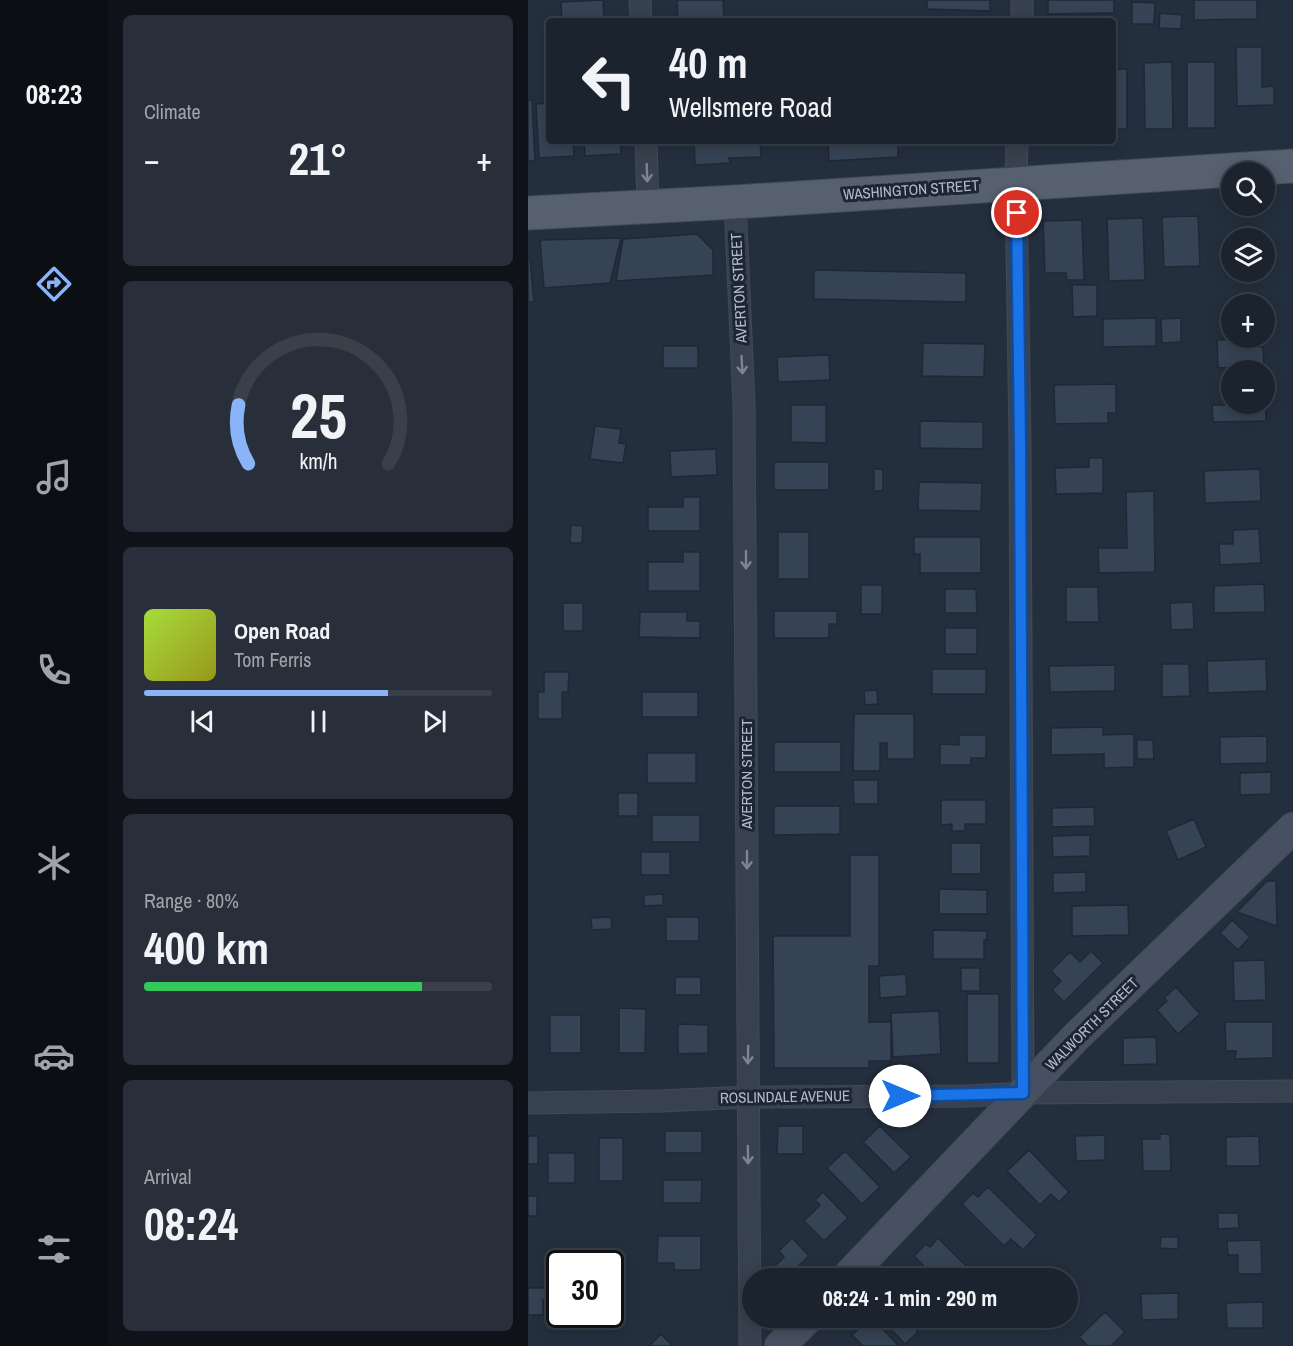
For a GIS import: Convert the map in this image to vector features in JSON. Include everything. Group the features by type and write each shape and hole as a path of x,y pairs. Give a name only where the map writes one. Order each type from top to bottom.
{"main road":[{"name":"WASHINGTON STREET","path":"528,213 1293,166"}],"street":[{"path":"640,0 641,18"},
{"path":"1022,0 1022,18"},
{"path":"646,144 648,205"},
{"path":"1017,144 1023,1093"},
{"name":"AVERTON STREET","path":"735,202 744,404 750,1346"},
{"name":"WALWORTH STREET","path":"856,1268 1076,1037 1293,828"},
{"name":"ROSLINDALE AVENUE","path":"528,1102 661,1101 747,1097 966,1096 1023,1093 1293,1091"},
{"path":"780,1346 798,1328"}],"building":[{"path":"603,0 604,18 562,18 561,2"},
{"path":"677,0 723,0 724,18 678,18"},
{"path":"927,0 990,0 990,11 927,9"},
{"path":"1048,0 1114,0 1114,13 1048,14"},
{"path":"1194,0 1257,0 1257,19 1194,20"},
{"path":"1132,2 1155,3 1154,24 1132,24"},
{"path":"1160,13 1182,15 1181,29 1159,28"},
{"path":"1236,47 1262,47 1262,87 1274,86 1274,105 1237,106"},
{"path":"1172,62 1173,129 1145,129 1144,63"},
{"path":"1187,62 1215,62 1215,128 1187,128"},
{"path":"1116,69 1127,69 1127,129 1116,129"},
{"path":"528,100 532,100 535,161 528,161"},
{"path":"546,103 546,144 573,144 574,156 539,158 536,104"},
{"path":"584,144 620,144 621,154 585,156"},
{"path":"694,144 760,144 761,157 729,158 730,163 695,165"},
{"path":"828,144 898,144 898,157 829,161"},
{"path":"1198,216 1200,266 1164,267 1162,217"},
{"path":"1143,218 1145,280 1109,281 1107,219"},
{"path":"1082,220 1084,280 1067,280 1066,273 1045,273 1043,221"},
{"path":"697,234 713,250 713,275 616,281 623,239"},
{"path":"621,238 610,283 544,288 540,240"},
{"path":"528,258 530,258 534,302 528,302"},
{"path":"814,270 966,273 966,302 814,299"},
{"path":"1072,285 1097,285 1097,316 1073,317"},
{"path":"1156,318 1156,346 1103,347 1103,319"},
{"path":"1181,318 1181,342 1162,343 1161,319"},
{"path":"1217,340 1221,340 1221,348 1263,348 1264,360 1221,360 1221,368 1218,368"},
{"path":"923,343 985,344 984,377 922,376"},
{"path":"663,346 698,346 698,368 663,368"},
{"path":"829,355 830,380 778,382 777,357"},
{"path":"1116,384 1116,413 1108,413 1108,423 1055,424 1054,385"},
{"path":"791,405 826,405 826,443 791,442"},
{"path":"1212,405 1221,405 1221,414 1266,414 1266,421 1213,422"},
{"path":"920,421 983,422 983,449 920,448"},
{"path":"595,426 621,429 619,443 626,444 623,463 590,459"},
{"path":"716,449 717,475 671,477 670,451"},
{"path":"1089,458 1103,458 1103,493 1056,494 1055,468 1089,467"},
{"path":"774,462 829,462 829,490 774,490"},
{"path":"874,469 883,469 883,491 874,491"},
{"path":"1260,469 1261,501 1205,503 1204,471"},
{"path":"919,482 982,483 981,511 918,510"},
{"path":"1154,491 1155,572 1099,573 1098,548 1127,548 1126,492"},
{"path":"683,497 700,497 700,531 648,531 648,507 683,507"},
{"path":"571,525 583,526 582,543 570,543"},
{"path":"1259,529 1261,563 1220,565 1219,544 1233,544 1233,530"},
{"path":"778,532 809,532 809,579 778,579"},
{"path":"914,537 981,537 981,573 920,573 920,554 914,554"},
{"path":"683,552 700,552 700,591 648,591 648,562 683,562"},
{"path":"1264,584 1265,612 1214,613 1214,586"},
{"path":"861,585 882,585 882,614 861,614"},
{"path":"1066,587 1098,587 1099,622 1066,622"},
{"path":"945,589 976,589 977,613 945,613"},
{"path":"1193,602 1194,629 1171,630 1170,603"},
{"path":"563,603 583,603 583,631 563,631"},
{"path":"774,611 837,611 837,624 829,624 829,638 774,638"},
{"path":"640,612 687,612 687,621 700,621 700,638 639,637"},
{"path":"945,628 977,628 977,654 945,654"},
{"path":"1266,659 1267,691 1208,693 1207,661"},
{"path":"1162,664 1189,664 1190,696 1162,697"},
{"path":"1115,665 1115,691 1050,692 1049,666"},
{"path":"932,669 986,669 986,694 932,694"},
{"path":"544,672 569,672 568,692 562,692 562,719 538,719 538,692 544,692"},
{"path":"877,690 878,704 865,705 864,691"},
{"path":"642,692 698,692 698,717 642,717"},
{"path":"854,714 914,714 914,759 887,759 887,743 880,743 880,771 853,771"},
{"path":"1103,727 1103,735 1134,734 1134,767 1104,768 1104,754 1051,755 1051,728"},
{"path":"959,735 986,735 986,758 971,758 971,765 940,765 940,744 959,745"},
{"path":"1267,736 1267,763 1220,764 1220,737"},
{"path":"1137,740 1153,740 1154,759 1137,759"},
{"path":"774,742 841,742 841,772 774,772"},
{"path":"647,753 696,753 696,783 647,783"},
{"path":"1271,772 1271,794 1240,795 1240,773"},
{"path":"853,780 878,780 878,804 854,804"},
{"path":"618,793 638,793 638,816 618,816"},
{"path":"941,800 986,800 986,824 965,824 965,831 952,831 952,824 941,825"},
{"path":"774,806 840,806 840,834 774,835"},
{"path":"1094,807 1095,826 1052,827 1052,808"},
{"path":"652,815 700,815 700,842 652,842"},
{"path":"1194,819 1206,847 1178,860 1166,831"},
{"path":"1090,835 1090,856 1053,857 1052,836"},
{"path":"951,843 981,843 981,874 951,874"},
{"path":"641,852 670,852 670,875 641,875"},
{"path":"850,855 879,855 879,966 869,966 869,1022 891,1022 891,1061 869,1061 869,1068 774,1068 773,936 850,936"},
{"path":"1086,872 1086,892 1053,893 1053,873"},
{"path":"1267,881 1276,881 1277,926 1237,912"},
{"path":"939,889 987,890 987,914 939,914"},
{"path":"663,894 663,905 644,906 644,895"},
{"path":"1128,905 1129,935 1072,936 1072,906"},
{"path":"611,917 612,929 592,930 591,918"},
{"path":"666,917 699,917 699,941 666,941"},
{"path":"1232,920 1250,937 1238,950 1220,933"},
{"path":"933,930 987,931 987,940 984,940 984,959 933,959"},
{"path":"1091,951 1103,963 1064,1002 1052,990 1061,981 1051,971 1070,952 1080,962"},
{"path":"1265,960 1266,1000 1234,1001 1233,961"},
{"path":"961,968 980,968 980,991 961,991"},
{"path":"906,974 907,996 880,998 879,976"},
{"path":"675,977 701,977 701,995 675,995"},
{"path":"1176,987 1200,1014 1178,1034 1157,1010 1167,1001 1164,998"},
{"path":"967,994 999,994 999,1063 967,1063"},
{"path":"619,1008 646,1009 645,1053 619,1053"},
{"path":"939,1011 941,1054 893,1057 891,1013"},
{"path":"550,1015 581,1015 581,1053 550,1053"},
{"path":"1225,1022 1273,1022 1273,1058 1235,1059 1236,1051 1226,1051"},
{"path":"678,1024 708,1025 708,1053 678,1054"},
{"path":"1156,1037 1157,1064 1123,1065 1123,1038"},
{"path":"778,1126 803,1126 803,1154 777,1154"},
{"path":"880,1126 911,1157 894,1173 863,1142"},
{"path":"665,1131 702,1131 702,1153 665,1153"},
{"path":"1160,1134 1170,1134 1171,1171 1143,1171 1142,1139 1160,1139"},
{"path":"1105,1135 1105,1160 1076,1161 1075,1136"},
{"path":"528,1136 538,1136 538,1164 528,1164"},
{"path":"1259,1136 1260,1166 1226,1166 1226,1137"},
{"path":"599,1138 623,1138 623,1181 599,1181"},
{"path":"1029,1150 1069,1192 1059,1202 1051,1194 1040,1205 1007,1171"},
{"path":"845,1151 880,1187 862,1204 827,1168"},
{"path":"548,1153 575,1153 575,1183 548,1183"},
{"path":"663,1180 702,1180 701,1203 663,1203"},
{"path":"988,1187 1037,1235 1023,1250 1011,1239 1004,1246 962,1204 973,1193 978,1197"},
{"path":"823,1192 848,1218 824,1241 804,1221 820,1205 815,1200"},
{"path":"528,1196 537,1196 537,1216 528,1216"},
{"path":"1218,1213 1238,1213 1239,1228 1218,1229"},
{"path":"658,1236 701,1236 701,1270 674,1270 674,1263 657,1263"},
{"path":"1161,1237 1178,1237 1178,1249 1160,1248"},
{"path":"792,1238 809,1256 796,1268 777,1268 775,1266 784,1257 779,1251"},
{"path":"938,1238 968,1268 926,1268 914,1256 926,1244 930,1247"},
{"path":"1261,1240 1262,1274 1238,1274 1238,1255 1228,1255 1227,1241"},
{"path":"528,1288 546,1288 543,1315 528,1315"},
{"path":"1178,1293 1178,1319 1142,1320 1141,1294"},
{"path":"1263,1302 1263,1328 1227,1328 1226,1303"},
{"path":"1105,1312 1125,1332 1111,1346 1088,1346 1079,1337"},
{"path":"860,1328 882,1328 899,1346 863,1346 852,1335"},
{"path":"890,1328 914,1328 918,1332 905,1344"},
{"path":"661,1334 673,1346 649,1346"}],"route":[{"path":"900,1096 1023,1093 1017,213"}]}
